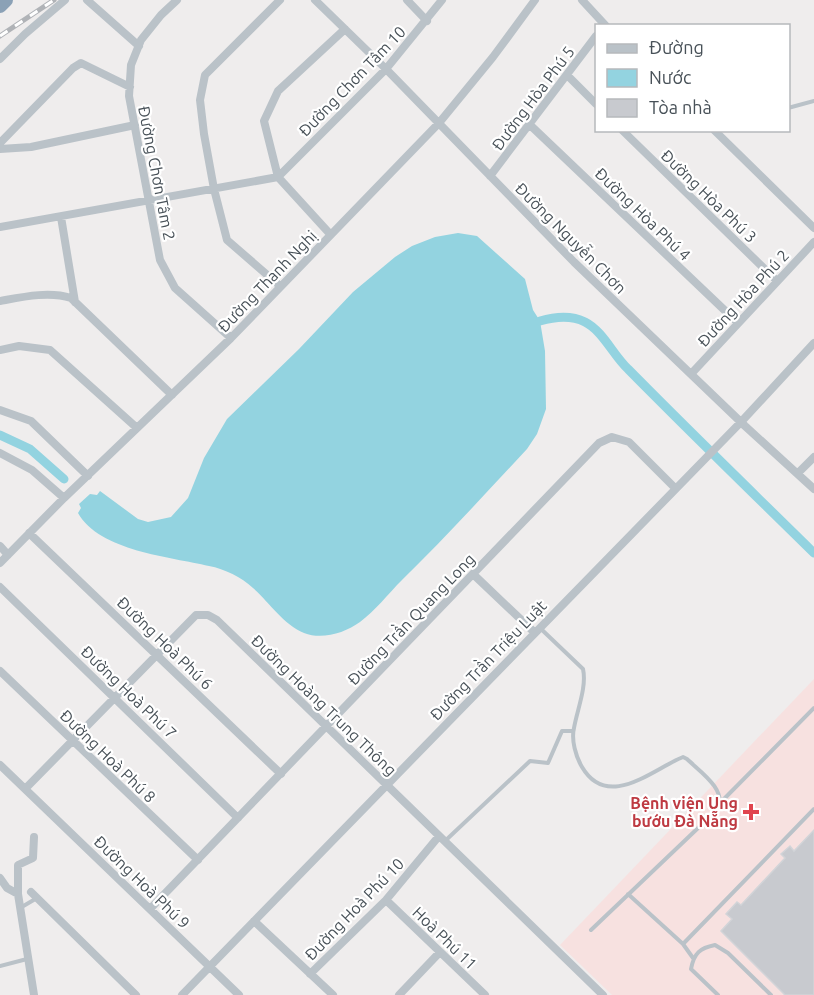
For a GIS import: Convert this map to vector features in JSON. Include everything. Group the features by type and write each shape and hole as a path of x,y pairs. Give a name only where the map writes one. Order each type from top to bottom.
{"highway":[{"path":"0,6 6,0"}],"street":[{"path":"0,59 65,0"},
{"path":"87,0 139,46"},
{"name":"Đường Chơn Tâm 2","path":"177,0 161,15 139,46 131,65 129,96 160,260 175,288 231,338"},
{"path":"280,0 205,75 200,100 214,189 227,240 280,286"},
{"name":"Đường Nguyễn Chơn","path":"315,0 386,69 574,262 814,489"},
{"path":"407,0 427,21"},
{"name":"Đường Chơn Tâm 10","path":"278,177 386,69 442,0"},
{"name":"Đường Thanh Nghị","path":"0,563 64,498 231,338 439,123 493,57 535,0"},
{"path":"582,0 604,24"},
{"path":"330,234 278,177 264,121 278,91 345,29"},
{"name":"Đường Hòa Phú 5","path":"490,176 595,39"},
{"path":"0,142 81,63 130,87"},
{"path":"567,75 595,102"},
{"name":"Đường Hòa Phú 4","path":"530,124 738,323"},
{"path":"0,148 31,147 135,125"},
{"name":"Đường Hòa Phú 3","path":"624,132 777,281"},
{"path":"716,132 814,228"},
{"path":"0,227 278,177"},
{"path":"61,217 75,304"},
{"name":"Đường Hòa Phú 2","path":"691,374 814,242"},
{"path":"0,301 32,296 62,295 70,298 171,395"},
{"name":"Đường Trần Triệu Luật","path":"182,995 741,422 814,343"},
{"path":"0,350 19,346 50,350 137,428"},
{"path":"0,410 31,420 88,476"},
{"name":"Đường Trần Quang Long","path":"150,909 599,443 612,437 629,442 675,488"},
{"path":"0,453 32,470 64,498"},
{"path":"798,473 814,457"},
{"name":"Đường Hoà Phú 6","path":"30,533 281,774"},
{"path":"0,546 8,555"},
{"path":"473,574 537,630"},
{"name":"Đường Hoà Phú 7","path":"0,587 238,818"},
{"name":"Đường Hoàng Trung Thông","path":"25,789 196,615 208,615 217,620 603,995"},
{"name":"Đường Hoà Phú 8","path":"0,671 198,860"},
{"name":"Đường Hoà Phú 9","path":"0,765 239,995"},
{"path":"34,837 33,858 18,865 18,894 34,995"},
{"name":"Đường Hoà Phú 10","path":"310,974 386,900 442,839"},
{"path":"0,878 8,888 18,894"},
{"path":"34,895 136,995"},
{"name":"Hoà Phú 11","path":"386,900 485,995"},
{"name":"Đường Hoà Phú 10","path":"254,921 333,995"},
{"path":"399,995 440,952"},
{"path":"587,995 595,987"}],"lane":[{"path":"790,108 814,101"},
{"path":"537,630 583,669 584,681 573,731 579,761 585,772 595,781 606,786 617,787 630,784 685,758 719,793 718,809 591,930"},
{"path":"720,803 814,708"},
{"path":"442,839 530,761 548,763 562,731 573,731"},
{"path":"683,944 814,809"},
{"path":"628,894 683,944 693,958"},
{"path":"20,908 34,895"},
{"path":"718,995 691,969 693,958 702,948 715,945 728,953 771,995"},
{"path":"0,966 27,958"}],"shaded area":[{"name":"Bệnh viện Ung bướu Đà Nẵng","path":"814,679 814,995 612,995 560,945"}],"water":[{"path":"458,233 477,236 525,279 533,310 540,321 545,351 546,409 537,434 527,449 434,548 360,622 333,634 318,636 304,633 277,613 253,588 232,574 215,567 156,555 119,544 88,526 78,513 81,508 79,504 90,494 97,495 100,491 138,519 148,522 171,517 188,498 204,458 227,419 299,349 353,292 412,246 435,237"}],"building":[{"path":"814,830 814,995 785,995 721,931 732,919 726,914 737,902 741,905 785,858 781,854 790,846 794,851"}],"waterway":[{"path":"540,321 568,318 580,320 591,326 603,337 628,369 814,553"},
{"path":"0,435 30,449 64,479"}],"railway":[{"path":"0,36 54,0"}],"place":[{"name":"Bệnh viện Ung bướu Đà Nẵng","path":"751,812"}]}
